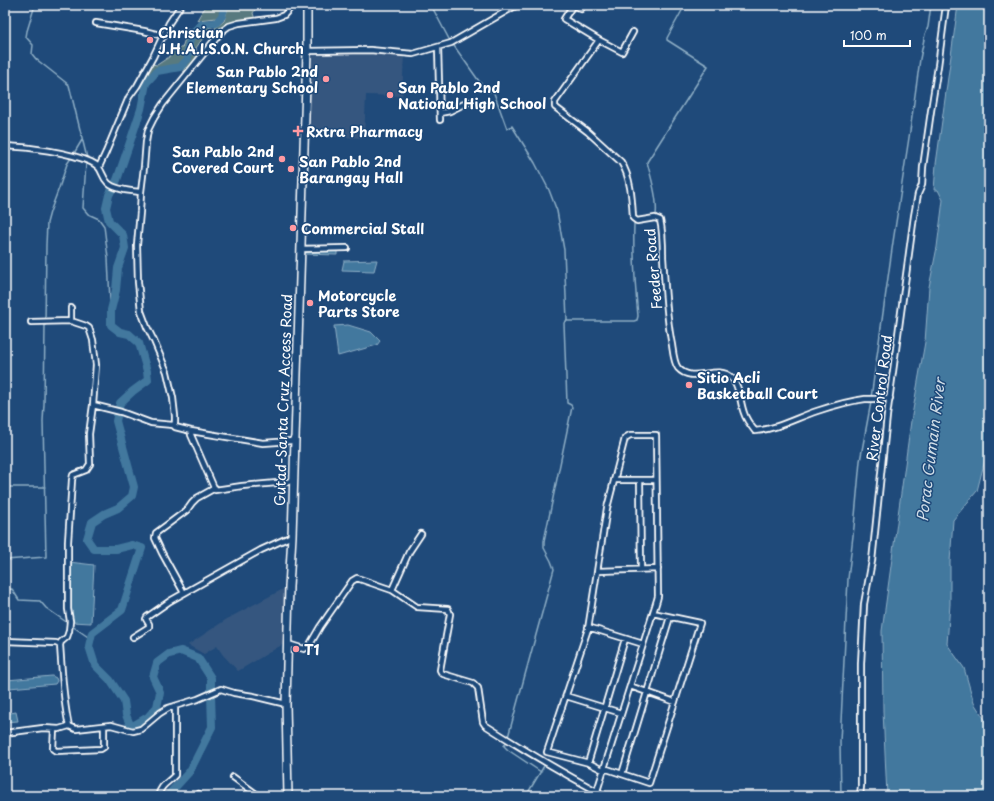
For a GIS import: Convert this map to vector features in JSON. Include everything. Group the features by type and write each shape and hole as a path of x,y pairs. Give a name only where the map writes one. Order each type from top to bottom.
{"main road":[{"name":"Gutad-Santa Cruz Access Road","path":"288,796 286,704 307,51 307,5"}],"street":[{"path":"99,167 129,97 137,86 169,24 181,5"},
{"path":"174,425 175,416 173,398 167,372 141,311 138,282 137,245 148,130 163,104 222,31 229,26 239,23 276,18 284,15 293,5"},
{"path":"307,51 370,50 413,54 450,43 517,5"},
{"path":"581,9 574,5 564,19 598,40 622,52 634,32"},
{"name":"River Control Road","path":"860,796 861,664 864,604 872,562 890,398 914,216 918,194 922,185 923,167 946,5"},
{"path":"96,23 164,36"},
{"name":"Feeder Road","path":"598,40 555,102 555,106 588,132 622,162 628,176 633,218 637,221 655,218 660,220 668,326 676,366 684,373 692,375 717,372 732,378 736,384 744,414 755,431 779,426 817,411 841,404 864,399 890,398"},
{"path":"438,47 440,120"},
{"path":"440,114 468,102"},
{"path":"5,146 61,153 82,159 99,167 110,184 117,188 141,192"},
{"path":"301,249 347,248"},
{"path":"71,308 71,321"},
{"path":"31,322 71,321 90,328 96,365 94,406 89,434 90,464 86,470 73,475 68,519 68,609 70,621 67,637 60,645 66,710 69,726"},
{"path":"94,406 121,412 151,423 174,425 175,427 191,431 263,443 291,441 295,437"},
{"path":"191,431 191,435 215,488"},
{"path":"597,791 604,769 621,713 658,596 656,434 630,435 625,438 607,508 588,627 547,752 588,763 604,769 649,783 700,623 653,613"},
{"path":"184,593 172,574 155,538 156,533 187,510 197,498 215,488 216,490 288,482 294,478"},
{"path":"614,480 656,480"},
{"path":"640,480 641,569"},
{"path":"392,590 409,552 421,534"},
{"path":"133,637 149,627 146,619 147,617 170,601 261,550 292,536"},
{"path":"598,571 658,569"},
{"path":"288,644 304,649 309,646 320,627 352,581 357,578 392,590 417,607 446,608 449,610 450,614 440,670 443,674 474,684 478,688 484,723 504,738 566,775 606,796"},
{"path":"622,774 670,617"},
{"path":"588,627 643,644"},
{"path":"588,763 625,639"},
{"path":"5,640 56,643 60,645"},
{"path":"630,686 675,702"},
{"path":"5,733 43,728 64,728 69,726 76,729 111,725 134,731 141,729 168,708 198,699 221,689 286,704"},
{"path":"566,696 621,713"},
{"path":"158,796 163,785 175,775 175,706"},
{"path":"54,729 53,749 56,751 101,750 104,747 104,726"},
{"path":"232,778 259,796"}],"shaded area":[{"path":"344,51 404,54 402,96 366,95 364,138 307,136 310,52"},
{"path":"287,587 285,643 238,671 217,646 204,654 188,645 227,619"}],"green space":[{"path":"206,5 222,5 220,14 217,18 197,20"},
{"path":"229,5 253,5 256,8 253,13 255,20 239,22 218,35 212,31 205,35 196,48 197,52 201,55 186,73 183,71 190,60 193,34 203,25 214,29 224,21"},
{"path":"188,29 185,58 178,65 154,70 143,82 152,64 157,65 169,57 173,47 182,48"}],"water":[{"name":"Porac Gumain River","path":"958,5 989,5 989,444 977,491 953,520 947,644 964,668 974,703 989,726 989,796 887,796 883,711 882,631 911,421 925,342 929,287 937,247 943,200 938,190 934,190 936,164"},
{"path":"304,245 337,246 337,255 303,254"},
{"path":"377,260 374,271 342,270 344,261"},
{"path":"348,325 371,332 380,341 377,345 338,356 334,326"},
{"path":"69,562 94,565 91,623 71,622"},
{"path":"52,676 56,678 57,681 55,684 9,688 6,685 7,680"},
{"path":"16,712 18,721 5,722 5,714"}],"waterway":[{"path":"35,5 26,37 33,45 32,54 36,59 69,85 87,158"},
{"path":"211,691 211,678 198,658 181,651 169,654 157,663 153,677 160,692 157,707 148,717 131,727 126,715 124,701 110,680 95,665 89,646 92,633 122,610 142,548 132,545 116,549 94,549 87,539 92,522 104,514 118,508 132,496 134,487 116,421 120,403 148,380 139,343 129,334 120,332 111,325 111,310 116,290 118,268 125,248 123,235 109,221 106,208 109,195 117,180 141,109 146,83 157,71 180,67 188,59 188,48 192,33 202,24 216,23 222,16 225,5"},
{"path":"431,5 450,41"},
{"path":"652,216 656,215 656,202 647,162 708,66 667,40 685,5"},
{"path":"871,398 920,59 925,34 928,27 931,5"},
{"path":"452,43 486,91 492,91 494,93 507,129 512,126 535,163 549,190 557,211 564,250 567,320 564,323 567,403 572,407 544,541 544,548 554,569 508,737"},
{"path":"73,155 82,140"},
{"path":"5,560 46,557 43,421 47,223 67,164 71,158"},
{"path":"86,163 83,208 88,214 99,219 104,226 108,258 110,302 112,306"},
{"path":"566,321 637,320 634,247 635,220"},
{"path":"841,796 840,742 848,579 860,461 871,402"},
{"path":"5,487 45,487"},
{"path":"5,590 12,589 19,600 40,601 46,608 91,639"},
{"path":"169,796 190,771 212,727 211,695"},
{"path":"507,741 504,746 508,750 541,772"},
{"path":"526,796 544,766"}],"place":[{"name":"Christian J.H.A.I.S.O.N. Church","path":"150,40"},
{"name":"San Pablo 2nd Elementary School","path":"326,79"},
{"name":"San Pablo 2nd National High School","path":"390,95"},
{"name":"Rxtra Pharmacy","path":"298,131"},
{"name":"San Pablo 2nd Covered Court","path":"282,159"},
{"name":"San Pablo 2nd Barangay Hall","path":"291,169"},
{"name":"Commercial Stall","path":"293,228"},
{"name":"Motorcycle Parts Store","path":"310,303"},
{"name":"Sitio Acli Basketball Court","path":"689,385"},
{"name":"T1","path":"296,649"}]}
